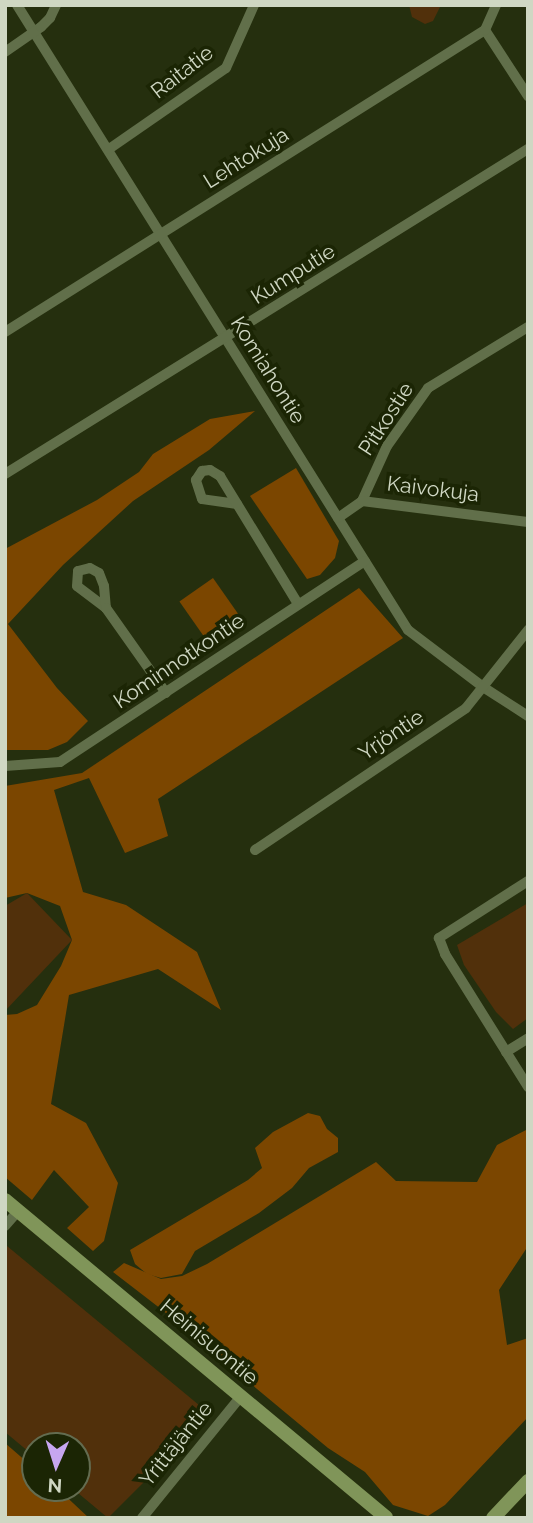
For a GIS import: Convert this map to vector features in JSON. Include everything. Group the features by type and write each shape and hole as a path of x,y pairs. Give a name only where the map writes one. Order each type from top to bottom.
{"street":[{"name":"Komiahontie","path":"18,5 408,630 483,687 528,716"},
{"path":"5,52 50,19 56,5"},
{"name":"Raitatie","path":"109,149 226,68 254,5"},
{"path":"496,5 485,30 528,96"},
{"name":"Lehtokuja","path":"5,332 485,30"},
{"name":"Kumputie","path":"5,474 528,149"},
{"name":"Pitkostie","path":"362,501 387,446 428,388 528,327"},
{"name":"Kaivokuja","path":"338,518 362,501 528,522"},
{"path":"237,504 298,604"},
{"name":"Kominnotkontie","path":"5,766 60,762 365,561"},
{"path":"106,608 166,694"},
{"name":"Yrjöntie","path":"255,850 466,708 528,630"},
{"path":"528,881 439,938 445,954 528,1087"},
{"path":"506,1052 528,1038"},
{"name":"Heinisuontie","path":"5,1200 386,1518"},
{"path":"5,1226 18,1211"},
{"name":"Yrittäjäntie","path":"142,1518 241,1396"},
{"path":"493,1518 528,1481"}],"shaded area":[{"path":"409,5 441,5 433,21 425,24 412,17"},
{"path":"255,411 209,450 133,501 63,565 8,624 57,688 88,721 67,742 48,750 5,750 5,549 97,500 139,472 153,454 210,419"},
{"path":"296,468 339,541 335,558 320,575 307,579 250,496"},
{"path":"213,578 246,626 213,649 179,602"},
{"path":"359,588 403,638 158,799 168,836 125,853 89,778 54,790 83,892 126,905 197,952 221,1010 158,969 69,995 51,1104 86,1123 118,1183 104,1241 93,1251 67,1228 89,1207 54,1170 32,1200 5,1177 5,1015 17,1014 37,1005 61,966 72,940 60,906 27,893 5,898 5,786 82,773"},
{"path":"27,893 72,940 5,1011 5,906"},
{"path":"528,903 528,1018 513,1029 496,1012 464,965 457,945"},
{"path":"308,1113 320,1116 327,1129 338,1138 338,1152 309,1168 292,1188 259,1213 195,1251 182,1274 161,1278 147,1274 135,1264 130,1250 248,1180 262,1168 255,1148 273,1132"},
{"path":"528,1129 528,1246 499,1290 507,1345 528,1338 528,1417 445,1505 428,1516 393,1505 365,1472 328,1448 113,1272 124,1263 161,1279 182,1276 207,1264 376,1162 396,1181 477,1182 497,1145"},
{"path":"7,1246 205,1410 164,1462 108,1518 89,1502 91,1502 91,1432 21,1432 21,1445 5,1432"},
{"path":"5,1443 21,1457 21,1502 72,1502 89,1518 5,1518"}]}
